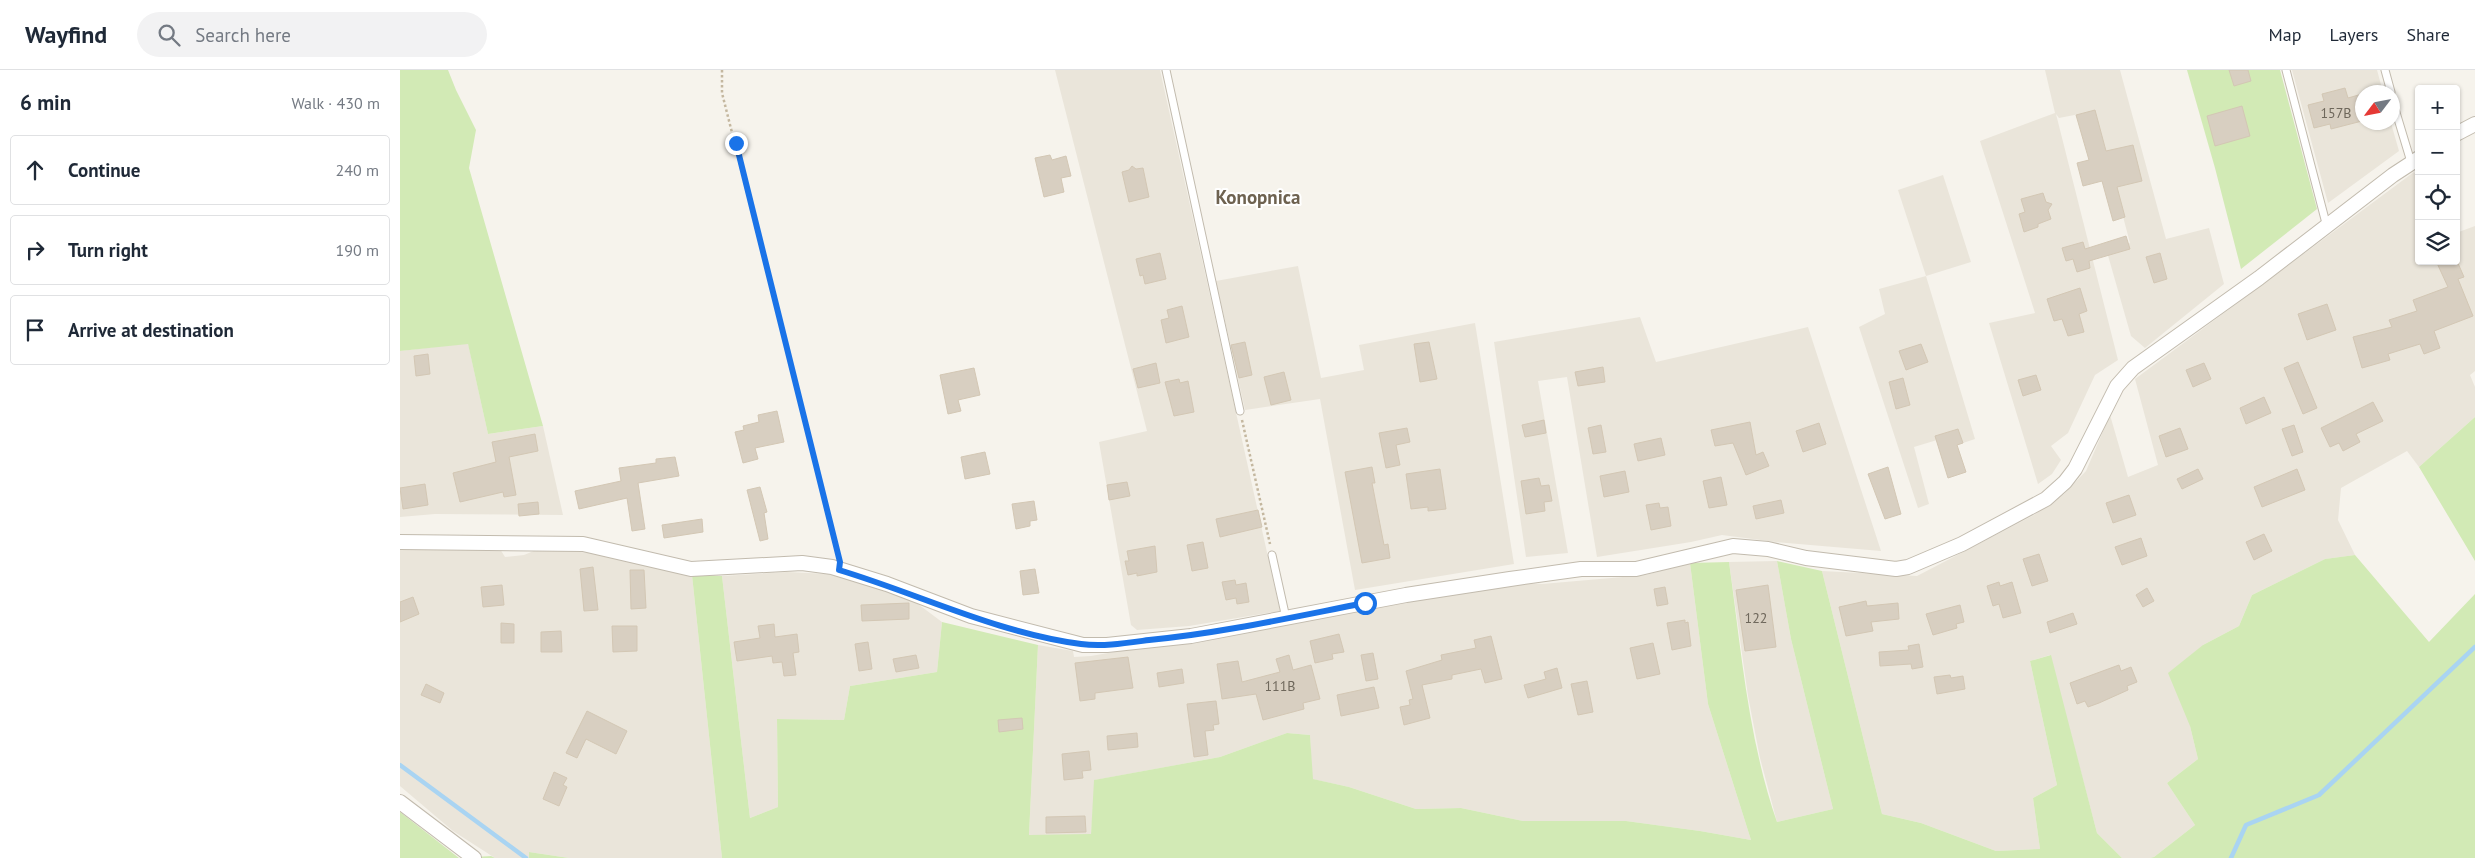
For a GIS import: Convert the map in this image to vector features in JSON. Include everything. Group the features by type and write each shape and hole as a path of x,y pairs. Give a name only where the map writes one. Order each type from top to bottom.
{"street":[{"path":"2460,132 2475,124"},
{"path":"400,542 583,544 691,569 802,563 839,570 887,584 971,616 1082,644 1107,645 1191,636 1510,579 1581,569 1636,569 1733,546 1768,549 1806,558 1884,568 1908,567 1962,544 2046,498 2065,482 2075,469 2117,386 2133,368 2327,228 2415,160"},
{"path":"400,802 474,858"}],"lane":[{"path":"1166,70 1240,411"},
{"path":"2286,70 2327,228"},
{"path":"2385,70 2389,85"},
{"path":"2400,120 2415,160"},
{"path":"1272,555 1286,618"}],"path":[{"path":"722,70 722,93 840,562 839,570"},
{"path":"1240,411 1272,555"}],"shaded area":[{"path":"1055,70 1160,70 1280,611 1189,626 1137,630 1131,625 1099,442 1147,431"},
{"path":"2045,70 2120,70 2166,239 2209,228 2224,284 2145,348 2131,336 2107,252 2130,243 2095,111 2059,118 2056,114 2118,360 2095,375 2068,433 2051,446 2061,460 2052,474 2038,484 1989,323 2035,313 1980,141 2055,113"},
{"path":"2292,70 2377,70 2381,85 2355,85 2355,130 2393,130 2399,151 2328,203"},
{"path":"2414,172 2415,265 2460,265 2460,232 2475,226 2475,371 2470,375 2475,387 2475,417 2419,467 2407,451 2341,488 2338,520 2355,555 2325,559 2252,595 2239,626 2203,645 2190,726 2198,759 2167,783 2195,825 2154,857 2150,858 2122,858 2097,833 2050,655 2030,661 2057,785 2033,798 2040,849 1996,851 1921,823 1882,814 1822,571 1917,576 2034,515 2064,494 2086,471 2110,415 2128,477 2158,465 2135,379"},
{"path":"1943,175 1971,262 1926,276 1898,190"},
{"path":"1298,266 1321,378 1364,370 1359,345 1475,323 1514,564 1355,590 1320,399 1245,410 1216,281"},
{"path":"1926,276 1975,439 1963,443 1957,429 1936,436 1937,440 1914,447 1929,504 1918,508 1859,327 1885,314 1879,289"},
{"path":"1640,317 1656,362 1808,327 1881,551 1776,542 1722,535 1691,542 1597,557 1567,377 1538,381 1568,553 1526,557 1494,342"},
{"path":"468,343 488,434 543,426 563,515 435,514 400,517 400,351"},
{"path":"541,548 600,554 676,573 692,575 722,858 569,858 529,852 529,858 495,858 453,831 400,786 400,549 500,549 505,557 524,555"},
{"path":"1777,561 1791,639 1833,809 1777,822 1760,758 1748,696 1729,562"},
{"path":"1690,563 1708,704 1751,840 1626,821 1523,821 1461,808 1416,809 1349,787 1312,779 1310,735 1287,733 1220,757 1095,780 1091,835 1029,835 1038,645 1073,651 1074,657 1091,656 1407,601 1523,583 1542,584 1646,575"},
{"path":"787,572 829,574 906,595 942,622 937,672 850,686 844,720 777,719 778,807 750,818 722,576"}],"green space":[{"path":"400,70 448,70 476,130 469,168 543,426 488,434 468,344 400,351"},
{"path":"2187,70 2280,70 2317,209 2241,269 2215,168"},
{"path":"2475,417 2475,561 2419,467"},
{"path":"2355,555 2429,642 2475,594 2475,858 2150,858 2154,857 2195,825 2167,783 2198,759 2190,726 2168,673 2203,645 2239,626 2252,595 2325,559"},
{"path":"1777,561 1822,571 1882,814 1921,823 1996,851 2040,849 2033,798 2057,785 2030,661 2051,655 2097,833 2122,858 722,858 692,575 722,576 750,818 778,807 777,719 844,720 850,686 937,672 942,622 1038,645 1029,835 1091,834 1094,780 1220,757 1287,733 1310,735 1313,779 1349,787 1416,809 1461,808 1523,821 1626,821 1751,840 1708,704 1690,563 1729,562 1752,726 1767,791 1777,822 1833,809 1791,639"},
{"path":"400,812 459,858 400,858"},
{"path":"529,852 569,858 529,858"},
{"path":"491,856 495,858 459,858"}],"building":[{"path":"2229,70 2248,70 2251,81 2234,86"},
{"path":"2345,88 2348,98 2355,96 2355,123 2331,129 2330,124 2314,128 2308,105 2324,101 2322,94"},
{"path":"2242,106 2250,136 2215,146 2207,116"},
{"path":"2095,110 2106,151 2133,145 2142,181 2117,187 2125,217 2113,221 2102,181 2083,186 2077,163 2089,160 2076,115"},
{"path":"1050,155 1052,160 1066,156 1071,176 1061,178 1064,192 1044,197 1035,158"},
{"path":"1132,166 1136,169 1143,168 1149,197 1129,202 1122,172 1129,170"},
{"path":"2043,193 2046,202 2052,204 2048,210 2051,219 2038,224 2038,227 2024,232 2019,214 2025,212 2021,199"},
{"path":"2126,236 2130,249 2089,261 2090,268 2077,272 2073,259 2066,261 2062,248 2083,242 2085,249"},
{"path":"1160,253 1166,279 1145,284 1143,275 1140,276 1136,259"},
{"path":"2160,253 2167,279 2154,283 2146,257"},
{"path":"2438,265 2459,265 2464,277 2458,279 2473,316 2434,331 2440,348 2424,354 2420,344 2388,354 2390,360 2362,368 2353,337 2392,327 2389,320 2417,311 2413,300 2448,287"},
{"path":"2080,288 2087,311 2079,314 2084,332 2068,336 2062,319 2054,321 2047,299"},
{"path":"2327,304 2336,330 2307,340 2298,314"},
{"path":"1182,306 1189,337 1166,343 1161,320 1169,318 1167,310"},
{"path":"1245,342 1252,375 1239,378 1231,345"},
{"path":"1429,342 1437,379 1420,382 1414,344"},
{"path":"1921,344 1928,362 1906,370 1899,351"},
{"path":"428,354 430,374 416,376 414,356"},
{"path":"2298,362 2317,408 2303,414 2284,368"},
{"path":"1156,363 1160,383 1138,388 1133,369"},
{"path":"2204,363 2211,379 2193,387 2186,370"},
{"path":"1603,367 1605,382 1578,386 1575,372"},
{"path":"974,368 980,395 958,400 961,411 948,414 940,375"},
{"path":"1284,372 1291,400 1271,405 1264,377"},
{"path":"2036,375 2041,390 2023,396 2018,380"},
{"path":"1903,378 1910,405 1896,409 1889,382"},
{"path":"1179,379 1180,383 1188,381 1194,412 1174,416 1165,382"},
{"path":"2264,397 2271,413 2246,424 2240,408"},
{"path":"2373,402 2383,421 2356,434 2360,442 2343,451 2339,443 2330,447 2321,428"},
{"path":"777,411 784,442 755,448 758,459 743,463 735,432 744,430 743,426 759,422 758,415"},
{"path":"1544,420 1546,433 1525,437 1522,425"},
{"path":"1750,422 1756,455 1763,452 1769,466 1746,475 1733,443 1715,446 1711,430"},
{"path":"1819,423 1826,444 1803,452 1796,431"},
{"path":"1601,425 1606,452 1593,454 1588,428"},
{"path":"2294,425 2303,452 2292,456 2282,429"},
{"path":"1407,428 1410,442 1396,445 1400,465 1386,468 1379,433"},
{"path":"2180,428 2188,449 2166,457 2159,436"},
{"path":"1958,429 1963,443 1957,445 1966,472 1948,478 1935,436"},
{"path":"535,434 538,451 509,457 516,495 504,497 503,492 460,502 453,473 496,462 492,442"},
{"path":"1661,438 1665,455 1638,461 1634,444"},
{"path":"985,452 990,474 965,479 961,457"},
{"path":"675,457 679,476 638,483 645,529 632,531 627,498 579,509 575,491 621,481 619,468 656,463 656,459"},
{"path":"1372,467 1375,483 1372,483 1384,545 1388,544 1390,558 1362,563 1345,472"},
{"path":"1888,467 1901,514 1885,519 1868,474"},
{"path":"1440,469 1446,509 1428,511 1428,507 1411,509 1406,474"},
{"path":"2198,469 2203,479 2182,489 2177,479"},
{"path":"2297,469 2305,490 2262,507 2254,487"},
{"path":"1625,471 1629,492 1604,497 1600,476"},
{"path":"1721,477 1727,505 1709,508 1703,481"},
{"path":"1539,478 1541,486 1549,485 1552,501 1544,502 1545,511 1526,514 1521,481"},
{"path":"1127,482 1130,496 1109,500 1107,485"},
{"path":"425,484 428,505 403,509 400,488"},
{"path":"760,487 767,512 764,513 768,539 760,541 747,490"},
{"path":"2129,495 2136,515 2113,523 2106,503"},
{"path":"1781,500 1784,513 1756,519 1753,506"},
{"path":"1034,501 1037,520 1030,521 1030,526 1016,529 1012,504"},
{"path":"538,502 539,514 519,516 518,504"},
{"path":"1659,503 1660,508 1668,507 1671,526 1651,530 1646,505"},
{"path":"1258,510 1262,527 1220,537 1216,519"},
{"path":"702,519 703,532 664,538 662,525"},
{"path":"2264,534 2272,551 2254,560 2246,542"},
{"path":"2141,538 2147,556 2122,565 2115,547"},
{"path":"1203,542 1208,568 1192,571 1187,545"},
{"path":"1155,546 1157,572 1137,576 1137,573 1128,575 1125,561 1129,561 1127,551"},
{"path":"2039,554 2048,581 2032,586 2023,559"},
{"path":"593,567 598,610 584,611 580,569"},
{"path":"1035,569 1039,593 1023,595 1020,571"},
{"path":"630,570 644,570 646,608 631,609"},
{"path":"1235,580 1236,585 1246,583 1249,602 1237,604 1236,598 1226,600 1222,582"},
{"path":"1999,582 2000,586 2012,582 2021,613 2003,618 1999,604 1993,606 1987,586"},
{"path":"502,585 504,605 483,607 481,587"},
{"path":"1768,585 1776,647 1745,651 1736,590"},
{"path":"1665,587 1668,604 1657,606 1654,589"},
{"path":"2147,588 2154,601 2143,607 2136,595"},
{"path":"413,597 419,614 400,622 400,602"},
{"path":"1866,601 1867,606 1898,603 1899,619 1871,622 1873,631 1846,636 1839,607"},
{"path":"909,603 909,619 862,621 861,605"},
{"path":"1960,605 1964,622 1956,624 1957,628 1933,635 1926,614"},
{"path":"2073,613 2077,624 2050,633 2047,622"},
{"path":"1685,620 1685,623 1688,622 1691,646 1672,650 1667,623"},
{"path":"501,623 514,624 514,643 501,643"},
{"path":"774,624 775,637 797,634 799,652 793,653 796,675 784,676 782,662 773,663 772,656 737,661 734,642 760,638 758,626"},
{"path":"612,626 637,626 637,651 613,652"},
{"path":"561,631 562,652 541,652 541,632"},
{"path":"1339,634 1344,652 1332,654 1333,659 1315,663 1310,641"},
{"path":"1491,636 1502,679 1485,683 1481,669 1452,675 1452,679 1422,685 1430,718 1404,725 1400,707 1410,705 1409,700 1413,699 1406,671 1442,660 1441,655 1476,648 1474,640"},
{"path":"868,642 872,669 859,671 855,644"},
{"path":"1653,643 1660,674 1637,679 1630,648"},
{"path":"1919,644 1923,667 1912,669 1911,664 1880,666 1879,652 1909,650 1908,646"},
{"path":"1373,653 1378,679 1366,681 1361,655"},
{"path":"916,655 919,668 896,672 893,659"},
{"path":"1289,655 1293,670 1311,665 1320,699 1303,703 1304,709 1263,720 1256,694 1222,699 1217,664 1238,661 1242,682 1280,672 1276,659"},
{"path":"1128,657 1133,688 1095,693 1095,699 1080,701 1075,663"},
{"path":"2119,665 2121,671 2131,667 2137,682 2127,686 2128,690 2099,703 2088,707 2085,701 2077,704 2070,683"},
{"path":"1557,668 1562,688 1528,698 1524,685 1546,679 1544,672"},
{"path":"1182,669 1184,683 1159,687 1157,673"},
{"path":"1950,675 1951,678 1963,676 1965,689 1937,694 1934,677"},
{"path":"1587,681 1593,712 1578,715 1571,684"},
{"path":"426,684 444,693 440,703 421,695"},
{"path":"1374,687 1379,708 1341,716 1337,695"},
{"path":"1216,701 1219,724 1213,725 1214,730 1205,731 1208,755 1194,757 1187,704"},
{"path":"587,711 627,731 616,754 586,739 577,758 566,753"},
{"path":"1022,718 1023,729 999,732 998,720"},
{"path":"1137,733 1138,747 1108,750 1107,736"},
{"path":"1089,751 1091,770 1082,771 1083,778 1064,780 1062,754"},
{"path":"554,772 567,778 563,785 567,787 559,806 543,799"},
{"path":"1085,816 1086,832 1046,833 1046,817"}],"waterway":[{"path":"2231,858 2246,825 2319,795 2475,647"},
{"path":"400,765 526,858"}],"district":[{"name":"Konopnica","path":"1258,197"}],"route":[{"path":"736,143 840,562 839,570 887,584 971,616 1059,640 1082,644 1107,645 1191,636 1365,603"}]}
